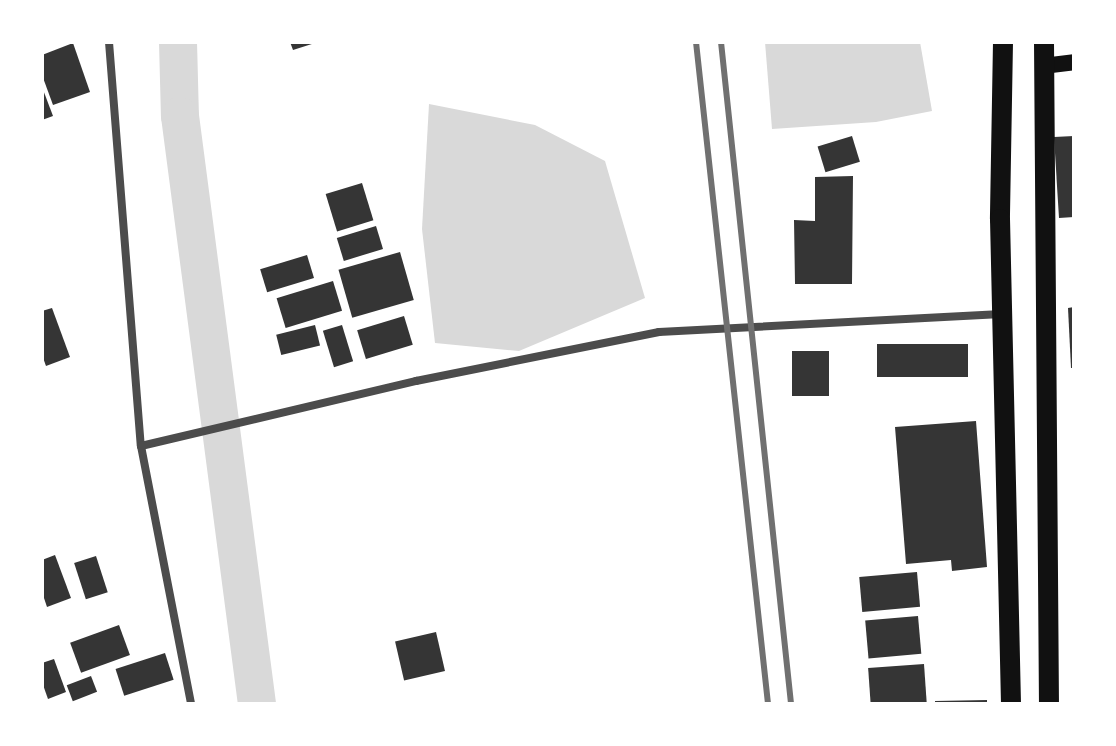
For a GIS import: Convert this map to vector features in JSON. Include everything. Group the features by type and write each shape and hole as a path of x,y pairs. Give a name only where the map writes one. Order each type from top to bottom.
{"main road":[{"path":"1003,42 1002,314 1011,704"},
{"path":"1044,42 1049,704"},
{"path":"1043,66 1074,62"}],"street":[{"path":"109,42 141,446 191,704"},
{"path":"141,446 416,381 659,332 1002,314"}],"shaded area":[{"path":"765,42 920,42 932,111 876,122 772,129"},
{"path":"429,104 535,125 605,161 645,298 519,351 435,343 422,229"}],"building":[{"path":"290,42 315,42 315,43 293,50"},
{"path":"73,43 90,92 53,105 42,75 42,55"},
{"path":"42,87 53,116 42,120"},
{"path":"852,136 860,162 825,172 818,147"},
{"path":"1074,136 1074,217 1059,218 1054,137"},
{"path":"853,176 852,284 795,284 794,220 815,221 815,177"},
{"path":"362,183 373,220 337,231 326,194"},
{"path":"376,226 383,249 344,261 337,238"},
{"path":"400,252 414,300 352,318 338,270"},
{"path":"307,255 314,278 267,292 260,269"},
{"path":"333,281 342,311 286,328 277,298"},
{"path":"1074,307 1074,368 1071,368 1068,308"},
{"path":"52,308 70,357 46,366 42,355 42,311"},
{"path":"404,316 413,345 366,359 357,330"},
{"path":"315,325 320,345 281,355 276,335"},
{"path":"342,325 353,361 334,367 323,331"},
{"path":"877,344 968,344 968,377 877,377"},
{"path":"792,351 829,351 829,396 792,396"},
{"path":"976,421 987,567 952,571 951,560 906,564 895,427"},
{"path":"55,555 71,598 47,607 42,592 42,560"},
{"path":"96,556 108,592 86,599 74,563"},
{"path":"917,572 920,607 862,612 859,577"},
{"path":"918,616 921,654 869,658 865,621"},
{"path":"119,625 130,655 81,673 70,643"},
{"path":"436,632 445,671 404,680 395,641"},
{"path":"165,653 174,680 124,696 116,669"},
{"path":"54,659 66,692 48,699 42,682 42,663"},
{"path":"924,664 927,704 871,704 868,668"},
{"path":"91,676 97,692 73,701 67,685"},
{"path":"987,700 987,704 935,704 935,701"}],"waterway":[{"path":"178,42 180,116 257,704"}],"railway":[{"path":"696,42 768,704"},
{"path":"721,42 791,704"}]}
